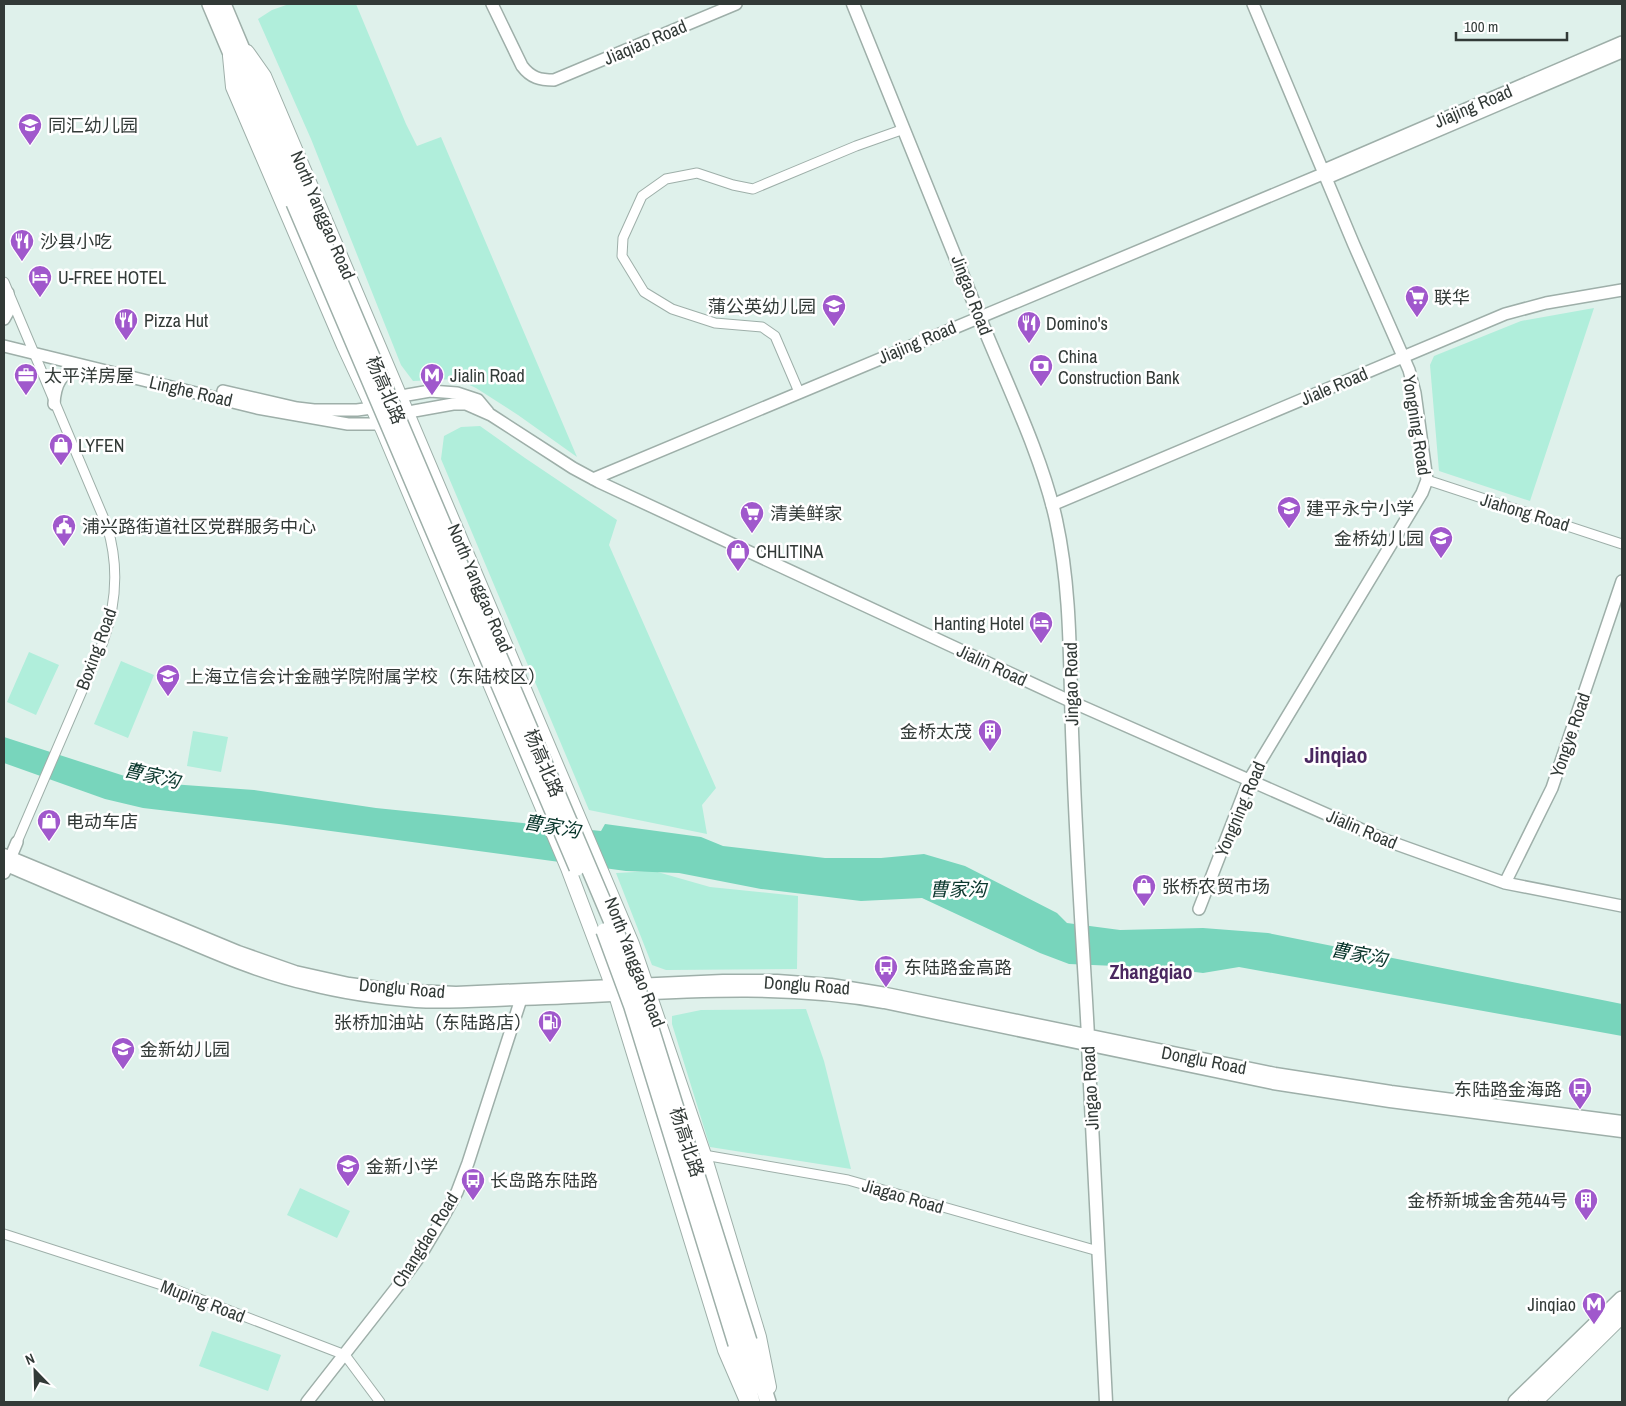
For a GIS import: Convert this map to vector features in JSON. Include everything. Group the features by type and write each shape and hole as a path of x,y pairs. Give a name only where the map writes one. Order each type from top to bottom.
{"highway":[{"name":"North Yanggao Road","path":"210,4 234,46 299,201"},
{"name":"North Yanggao Road","path":"223,4 234,46"},
{"name":"杨高北路","path":"299,201 628,960 648,1019 742,1342"},
{"path":"1516,1402 1622,1299"},
{"path":"1525,1402 1622,1308"},
{"path":"742,1342 752,1402"},
{"path":"742,1342 768,1402"}],"main road":[{"name":"Jingao Road","path":"853,4 956,254 1030,443 1052,505 1063,560 1070,626 1072,755 1082,911 1106,1402"},
{"name":"North Yanggao Road","path":"234,46 264,76 632,944 704,1155 759,1337 772,1402"},
{"name":"North Yanggao Road","path":"234,46 233,87 568,868 614,991 725,1350 747,1402"},
{"name":"Donglu Road","path":"6,863 281,968 325,979 373,987 436,992 581,988 614,991"},
{"name":"Donglu Road","path":"6,863 228,958 263,971 308,984 372,996 417,1001 456,1002 648,989 750,990 830,994 1337,1085 1622,1122"},
{"name":"Donglu Road","path":"1088,1040 1210,1071 1336,1094 1622,1130"},
{"path":"1510,1402 1622,1293"},
{"path":"1535,1402 1622,1316"}],"street":[{"name":"Jiaqiao Road","path":"492,4 526,72 541,80 554,80 736,4"},
{"name":"Yongning Road","path":"1199,909 1248,780 1422,493 1427,480 1412,378 1253,4"},
{"name":"Jiajing Road","path":"1325,174 1622,42"},
{"name":"Jiajing Road","path":"596,480 1325,174 1622,52"},
{"path":"798,392 774,336 762,327 715,323 672,309 644,292 622,256 623,238 642,196 666,179 697,173 733,185 753,189 904,129"},
{"path":"4,319 8,312 6,288"},
{"name":"Boxing Road","path":"6,288 106,526 112,544 116,574 113,604 106,632 17,842 6,863"},
{"name":"Jiale Road","path":"1052,505 1505,314 1546,303 1622,290"},
{"name":"Jiajing Road","path":"596,480 798,392 980,318"},
{"name":"Linghe Road","path":"4,339 80,366 297,416 348,424 379,424"},
{"name":"Linghe Road","path":"4,346 31,350 297,408 357,410 372,408 400,398 430,391 457,393 478,400 491,415"},
{"path":"54,404 55,390 60,379 72,369 80,366"},
{"name":"Jialin Road","path":"379,424 408,414 453,404 466,404 491,415 573,468 596,480 1072,702 1385,840 1504,882 1622,906"},
{"name":"Jiahong Road","path":"1427,480 1622,544"},
{"name":"Yongye Road","path":"1504,882 1552,788 1622,581"},
{"name":"Changdao Road","path":"307,1402 422,1253 457,1192 471,1154 520,999"},
{"name":"Jiagao Road","path":"704,1155 848,1180 1098,1251"},
{"name":"Muping Road","path":"4,1234 168,1287 345,1355"},
{"path":"345,1355 380,1402"}],"shaded area":[{"path":"289,4 356,4 417,146 441,137 577,457 476,388 457,379 413,381 401,365 311,139 258,19 272,10"},
{"path":"1594,308 1530,501 1439,471 1430,365 1434,356 1521,321"},
{"path":"480,426 617,520 609,545 716,788 702,805 707,834 589,810 441,459 444,436 461,427"},
{"path":"29,652 59,665 36,715 7,702"},
{"path":"121,661 154,675 128,738 94,724"},
{"path":"193,731 228,737 221,772 187,766"},
{"path":"654,871 710,887 798,896 797,969 666,970 652,965 616,873"},
{"path":"806,1009 824,1061 851,1169 710,1147 672,1024 672,1016 701,1010"},
{"path":"300,1188 350,1211 337,1238 287,1215"},
{"path":"212,1331 281,1355 268,1391 199,1366"}],"water":[{"name":"曹家沟","path":"4,737 143,782 254,790 376,808 601,831 605,824 701,837 723,846 825,858 881,858 924,854 965,866 1057,913 1067,923 1120,930 1203,928 1268,933 1622,1004 1622,1036 1239,967 1203,973 1163,968 1069,964 1040,953 922,898 861,901 761,889 679,873 626,871 279,824 143,808 105,799 4,763"}],"place":[{"name":"同汇幼儿园","path":"30,146"},
{"name":"沙县小吃","path":"22,262"},
{"name":"U-FREE HOTEL","path":"40,298"},
{"name":"联华","path":"1417,318"},
{"name":"蒲公英幼儿园","path":"834,327"},
{"name":"Pizza Hut","path":"126,341"},
{"name":"Domino's","path":"1029,344"},
{"name":"China Construction Bank","path":"1041,387"},
{"name":"太平洋房屋","path":"26,396"},
{"name":"Jialin Road","path":"432,396"},
{"name":"LYFEN","path":"61,466"},
{"name":"建平永宁小学","path":"1289,529"},
{"name":"清美鲜家","path":"752,534"},
{"name":"浦兴路街道社区党群服务中心","path":"64,547"},
{"name":"金桥幼儿园","path":"1441,559"},
{"name":"CHLITINA","path":"738,572"},
{"name":"Hanting Hotel","path":"1041,644"},
{"name":"上海立信会计金融学院附属学校（东陆校区）","path":"168,697"},
{"name":"金桥太茂","path":"990,752"},
{"name":"电动车店","path":"49,842"},
{"name":"张桥农贸市场","path":"1144,907"},
{"name":"东陆路金高路","path":"886,988"},
{"name":"张桥加油站（东陆路店）","path":"550,1043"},
{"name":"金新幼儿园","path":"123,1070"},
{"name":"东陆路金海路","path":"1580,1110"},
{"name":"金新小学","path":"348,1187"},
{"name":"长岛路东陆路","path":"473,1201"},
{"name":"金桥新城金舍苑44号","path":"1586,1221"},
{"name":"Jinqiao","path":"1594,1325"}],"district":[{"name":"Jinqiao","path":"1336,755"},
{"name":"Zhangqiao","path":"1151,971"}]}
